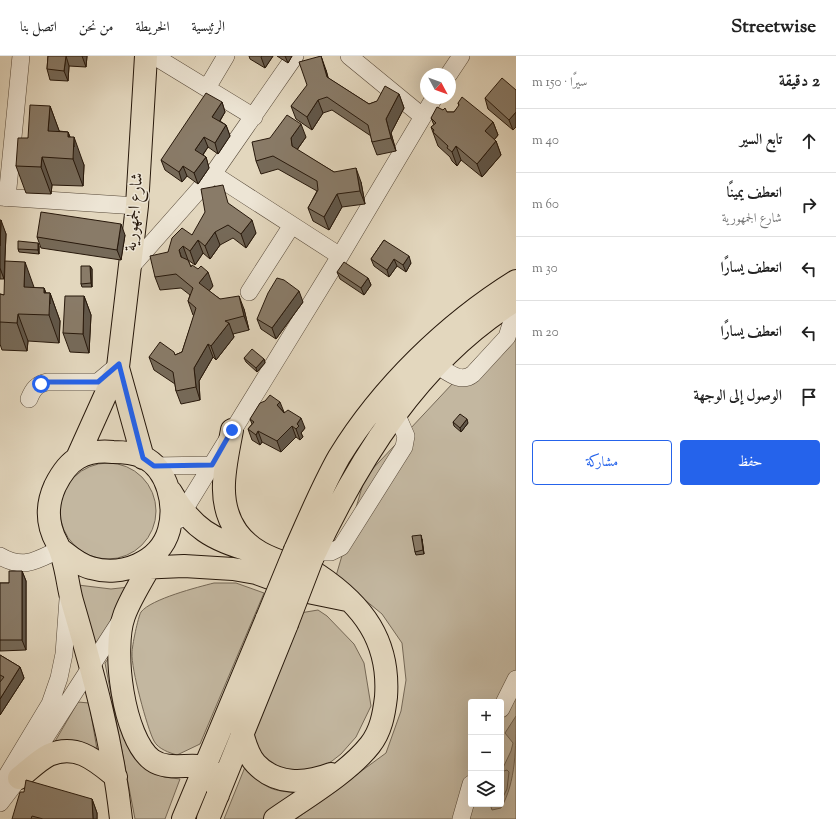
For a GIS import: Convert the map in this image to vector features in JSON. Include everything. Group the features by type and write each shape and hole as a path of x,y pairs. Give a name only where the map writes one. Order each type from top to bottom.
{"main road":[{"name":"شارع الجمهورية","path":"77,458 118,366 137,206 146,56"},
{"path":"308,554 316,503 339,458 366,418 422,355 451,327 481,304 516,281"},
{"path":"183,819 206,766 278,621 308,554 334,512 354,475 396,413 438,366 478,328 513,302"},
{"name":"شارع الجمهورية","path":"118,366 148,462"},
{"path":"232,430 224,471 223,495 226,511 237,532 257,553"},
{"path":"121,819 116,777 107,729 68,589 60,549 50,530 48,517 50,497 61,474 77,458 100,451 124,452 148,462 167,485 183,512 196,525 212,536 237,547 316,574 352,601 369,625 381,649 386,667 387,686 385,705 377,734 371,744 345,769 275,819"},
{"path":"167,485 172,516 151,555 124,615 119,648 120,682 127,709 140,747 146,755 161,765 179,768 197,765 206,766 214,776 218,795"},
{"path":"60,549 74,560 90,568 114,572 151,555 208,567 248,572 308,592 352,601"},
{"path":"208,819 242,733 278,621"},
{"path":"242,733 248,751 255,764 277,778 300,782 321,778 345,769"},
{"path":"10,783 49,755 77,751 88,756 116,777"}],"street":[{"path":"21,56 4,197 137,206"},
{"path":"154,56 254,117"},
{"path":"207,88 226,56"},
{"path":"129,269 213,174 296,56"},
{"path":"349,56 422,116"},
{"path":"453,68 461,56"},
{"path":"151,555 183,512 340,256 430,104"},
{"path":"213,174 340,256"},
{"path":"249,292 292,225"},
{"path":"438,366 459,378 467,378 473,374 507,337 512,321 513,302"},
{"path":"29,398 32,391 41,384 47,382 98,382 118,366"},
{"path":"148,462 212,465"},
{"path":"0,556 10,561 28,564 60,549"},
{"path":"0,803 50,704 59,678 64,654 68,589"},
{"path":"10,783 91,668 124,615"},
{"path":"504,703 516,678"},
{"path":"462,819 468,796"}],"shaded area":[{"path":"516,337 516,819 296,819 386,753 401,711 406,680 402,643 382,614 336,576 365,477 483,351"},
{"path":"108,463 126,467 135,471 142,477 148,484 152,493 156,511 152,529 148,538 142,545 135,551 126,555 108,559 90,555 81,551 74,545 68,538 64,529 60,511 64,493 68,484 74,477 81,471 90,467"},
{"path":"214,583 236,583 264,593 200,744 177,755 164,750 156,744 147,724 132,661 132,649 135,632 141,612 146,607 175,594"},
{"path":"78,585 111,589 129,587 95,649"},
{"path":"318,610 327,616 354,644 364,663 371,706 356,737 341,754 332,761 311,773 277,774 251,740 300,613"},
{"path":"108,659 115,687 150,770 164,777 180,779 165,819 135,819 105,663"},
{"path":"78,702 89,703 98,755 50,750"},
{"path":"245,767 258,780 269,788 301,793 266,819 224,819"}],"water":[{"path":"516,716 514,764 510,787 504,802 504,766 513,743 505,733"},
{"path":"491,807 502,807 501,808 492,810"}],"building":[{"path":"48,56 66,56 64,71 47,69"},
{"path":"321,56 327,77 369,104 377,101 385,86 399,94 386,119 391,138 372,142 368,125 327,97 318,100 307,117 291,106 307,85 299,62"},
{"path":"502,78 516,90 516,112 509,120 485,98"},
{"path":"206,93 222,102 212,117 226,125 215,143 204,137 195,150 206,157 194,173 183,166 179,172 161,160"},
{"path":"462,97 493,122 485,131 496,141 477,164 456,146 452,152 447,148 448,146 433,132 434,130 431,127 436,123 431,118 437,107 443,110 445,108 447,112 454,112"},
{"path":"30,105 50,106 48,131 68,132 68,137 74,137 73,159 42,157 41,167 16,166 18,138 28,138"},
{"path":"287,115 301,124 291,138 292,146 334,172 356,168 360,191 337,194 324,217 308,208 318,190 317,181 273,156 256,161 252,142 270,138"},
{"path":"223,185 228,203 252,220 241,234 228,225 215,232 205,246 198,240 190,251 183,246 179,250 181,257 188,260 191,267 192,265 198,269 201,266 208,272 199,283 220,299 239,296 244,316 225,321 229,323 211,346 208,344 194,368 196,387 176,391 173,372 149,357 160,342 174,352 175,355 182,352 196,308 188,301 193,288 176,274 155,277 150,256 168,252 172,238 182,228 192,235 205,212 201,189"},
{"path":"41,212 121,224 117,250 37,237"},
{"path":"0,220 1,220 0,246"},
{"path":"384,240 409,256 403,265 394,259 387,270 371,259"},
{"path":"18,241 38,243 38,250 18,249"},
{"path":"5,261 25,262 24,287 44,288 44,293 50,293 49,315 18,314 17,323 0,322 0,294 4,295"},
{"path":"344,262 368,278 361,288 337,272"},
{"path":"81,266 90,266 91,283 81,284"},
{"path":"277,278 284,280 299,291 272,328 257,319 268,293"},
{"path":"65,296 84,296 83,334 63,333"},
{"path":"252,349 264,359 256,368 244,358"},
{"path":"270,395 280,402 277,405 284,413 288,410 301,418 297,424 299,426 296,429 292,426 277,441 258,431 256,435 248,429 254,422 250,419 260,403 265,401"},
{"path":"460,414 467,419 460,428 453,422"},
{"path":"421,535 423,550 415,552 412,536"},
{"path":"9,571 22,571 22,640 0,640 0,583 9,583"},
{"path":"0,655 20,667 0,699 0,682 4,677 0,675"},
{"path":"26,780 92,799 93,819 43,819 32,816 31,819 12,819 20,792 24,792"}],"route":[{"path":"41,384 47,382 98,382 119,364 118,368 125,388 136,437 143,458 154,466 212,465 232,430"}]}
